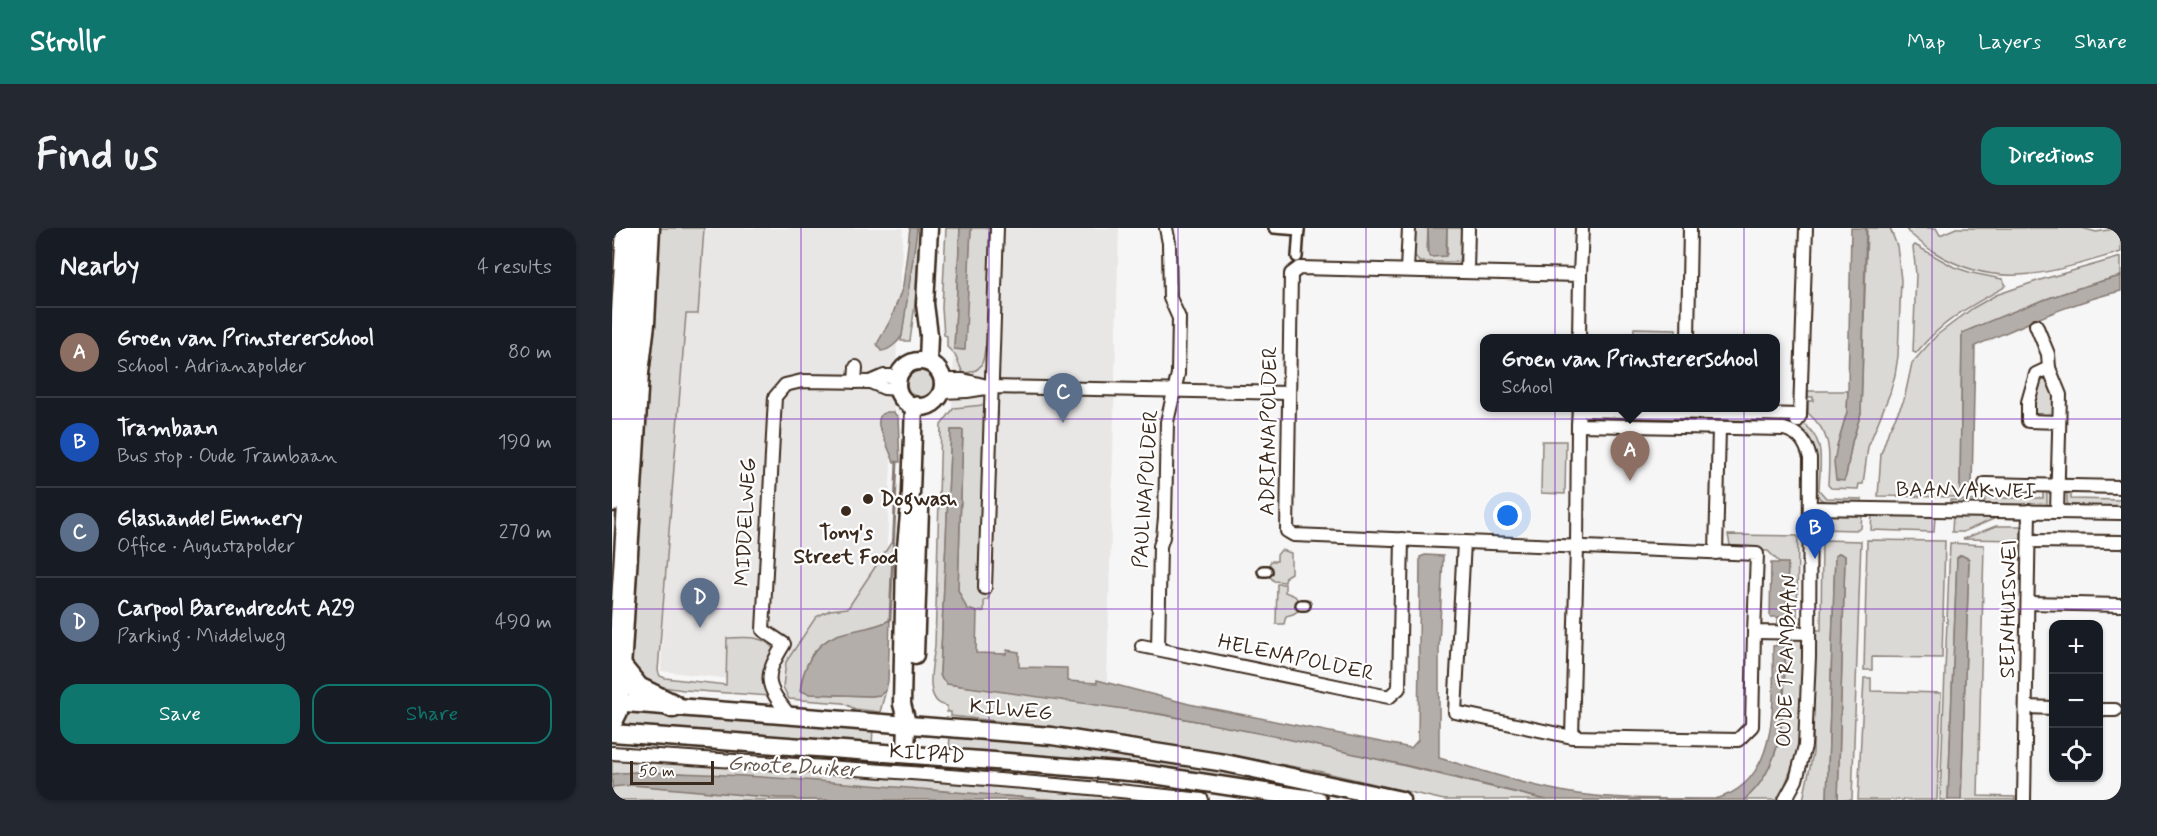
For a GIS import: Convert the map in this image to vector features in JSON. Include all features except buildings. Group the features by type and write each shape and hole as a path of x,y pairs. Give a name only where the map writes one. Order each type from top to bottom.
{"highway":[{"path":"612,500 628,228"},
{"path":"614,708 620,667 648,228"},
{"path":"620,667 638,689 673,706"}],"main road":[{"path":"921,362 918,334 925,304 929,228"},
{"path":"921,362 940,372 942,386 931,403 919,406 901,396 898,383 908,364 921,362"},
{"path":"906,754 907,723 902,704 905,558 919,406"},
{"name":"KILWEG","path":"614,708 673,706 1052,736 1225,763 1401,800"},
{"path":"612,734 1141,773 1318,800"}],"street":[{"path":"985,588 997,228"},
{"name":"PAULINAPOLDER","path":"1158,649 1160,546 1165,518 1167,422 1178,374 1179,318 1170,298 1170,243 1166,228"},
{"path":"1274,228 1299,229 1298,257"},
{"path":"1407,270 1409,228"},
{"path":"1467,271 1468,228"},
{"path":"1580,334 1582,228"},
{"path":"1688,334 1690,228"},
{"path":"1792,431 1800,415 1806,228"},
{"name":"ADRIANAPOLDER","path":"1580,274 1299,268 1291,274 1287,531 1294,535 1757,554 1754,632"},
{"path":"2036,325 2048,354 2049,368 2060,394 2057,512"},
{"path":"855,382 856,367"},
{"path":"2049,368 2036,374 2028,402 2028,421 2059,422"},
{"name":"MIDDELWEG","path":"789,715 771,691 769,678 771,666 783,644 763,630 775,397 785,385 802,381 870,382 884,376 898,383"},
{"path":"942,386 967,391 992,387 1289,393"},
{"path":"1572,737 1578,547 1579,412"},
{"path":"1686,427 1687,412"},
{"path":"1732,412 1800,415"},
{"path":"1578,425 1792,431 1802,439 1810,458 1811,508"},
{"path":"1716,553 1719,428"},
{"path":"1985,484 2121,487"},
{"name":"BAANVAKWEI","path":"1811,508 2121,513"},
{"name":"OUDE TRAMBAAN","path":"1796,780 1805,746 1811,508"},
{"name":"SEINHUISWEI","path":"2024,800 2029,511"},
{"name":"HELENAPOLDER","path":"1143,646 1389,697 1399,688 1402,539"},
{"path":"2029,541 2121,542"},
{"path":"1464,542 1455,712 1572,737 1738,740 1752,726 1754,632 1809,633"},
{"path":"2028,603 2121,605"},
{"name":"SEINHUISWEI","path":"2027,707 2049,708"},
{"name":"KILPAD","path":"612,753 941,775 1202,800"},
{"path":"1785,800 1796,780"},
{"path":"1793,800 1796,780"}],"shaded area":[{"path":"649,228 704,228 698,314 686,314 658,671 660,676 665,678 726,685 727,638 759,639 765,641 774,650 770,696 655,686 629,674"},
{"path":"680,228 903,228 884,602 790,686 661,671"},
{"path":"910,228 917,228 902,336 890,348 881,351 877,344 891,319 903,286"},
{"path":"917,228 923,228 923,244 910,341 901,341"},
{"path":"946,228 960,228 954,349 964,350 971,228 994,228 989,347 985,347 984,358 978,369 969,373 963,373 955,355 947,347 947,336 944,335 942,308"},
{"path":"960,228 971,228 965,350 954,349"},
{"path":"971,228 1119,228 1107,683 1098,680 1097,683 1067,681 1066,668 1019,667 1019,652 976,653 977,612 951,430 954,349 964,350"},
{"path":"1413,228 1428,228 1427,252 1431,257 1447,254 1447,228 1464,228 1463,254 1460,255 1459,261 1419,262 1416,257 1412,257"},
{"path":"1428,228 1447,228 1446,256 1431,257 1429,255"},
{"path":"1851,228 1866,228 1861,413 1844,481 1836,480 1834,462 1847,412"},
{"path":"1867,228 1890,228 1897,246 1901,280 1898,356 1890,393 1868,447 1863,484 1859,484 1858,489 1831,488 1828,485 1828,446 1822,430 1808,413 1808,401 1813,401 1813,397 1808,397 1808,391 1848,391 1847,412 1837,446 1846,476 1852,442 1861,413"},
{"path":"1907,228 1936,228 1940,235 1956,228 2082,228 2096,232 2121,228 2121,252 2050,271 2004,275 1981,272 1958,265 1927,248 1908,232"},
{"path":"1915,245 1954,267 2002,279 2006,285 1946,323 1916,353 1913,352 1916,274 1913,247"},
{"path":"2121,257 2121,276 2040,301 1962,333 1960,497 1878,496 1881,454 1889,430 1904,400 1912,363 1937,335 1973,308 1996,295"},
{"path":"2121,276 2121,291 2065,308 1975,346 1972,486 1970,491 1964,492 1960,489 1962,333 2040,301"},
{"path":"1634,328 1676,329 1676,334 1633,334"},
{"path":"920,371 929,375 933,384 929,393 920,397 911,393 907,384 911,375"},
{"path":"2047,378 2055,391 2055,417 2038,415 2032,408 2040,382"},
{"path":"983,405 986,412 978,588 980,593 990,594 984,601 984,611 977,612 967,609 958,590 963,430 951,430 940,674 947,684 1112,707 1235,728 1344,751 1547,800 1444,800 1318,771 1176,746 1078,730 951,716 951,712 947,712 947,706 934,698 931,681 935,646 941,425 954,408"},
{"path":"887,412 893,412 898,417 900,462 894,462 879,426 880,417"},
{"path":"1800,420 1809,428 1818,443 1821,460 1819,490 1826,498 1862,499 1862,503 1826,502 1820,499 1798,426"},
{"path":"951,430 963,430 958,590 967,609 977,612 976,653 1006,654 1007,650 1019,652 1019,667 1067,668 1067,681 1097,683 1097,680 1189,704 1411,748 1418,740 1420,557 1443,556 1439,646 1439,758 1525,783 1577,794 1628,798 1715,799 1736,790 1752,776 1762,757 1769,736 1772,713 1773,646 1783,645 1785,658 1782,714 1772,761 1756,788 1744,800 1547,800 1278,737 1160,714 947,684 940,674"},
{"path":"1542,441 1566,441 1565,494 1541,493"},
{"path":"1985,488 1988,488 1988,498 2043,498 2043,489 2047,490 2047,506 1950,504 1950,500 1985,501"},
{"path":"2067,490 2071,490 2071,499 2121,500 2121,508 2067,507"},
{"path":"1826,513 1862,513 1861,528 1858,530 1817,529 1817,520"},
{"path":"1872,513 1937,514 1934,532 1871,530"},
{"path":"1953,514 2024,516 2023,519 1996,518 1963,532 1952,532"},
{"path":"1996,526 2021,526 2021,540 1963,539"},
{"path":"1728,535 1798,536 1797,622 1804,622 1800,747 1779,800 1744,800 1759,785 1769,767 1781,729 1785,646 1777,645 1778,617 1785,617 1788,564 1780,563 1768,551 1731,550"},
{"path":"893,540 890,620 875,627 836,636 812,654 802,679 801,691 810,694 871,696 880,695 886,690 880,712 855,709 843,703 789,699 783,687 786,662 816,617 830,610 848,608"},
{"path":"1822,540 1861,541 1852,800 1838,800 1845,556 1839,553 1835,556 1827,800 1803,800 1813,753 1814,630 1821,630"},
{"path":"1867,540 1945,541 1942,658 1872,657 1872,670 1864,670"},
{"path":"1950,543 1984,545 1978,796 2015,797 2015,800 1961,800 1969,559 1961,555 1957,558 1948,800 1940,800"},
{"path":"1281,550 1291,553 1291,573 1286,576 1285,582 1274,581 1270,577 1269,565 1271,561 1277,561 1277,555"},
{"path":"1839,553 1845,556 1838,800 1827,800 1835,556"},
{"path":"1961,555 1969,559 1961,800 1948,800 1957,558"},
{"path":"1771,563 1788,563 1786,617 1770,617"},
{"path":"1277,584 1285,584 1285,592 1295,596 1299,602 1298,611 1286,616 1284,624 1276,624"},
{"path":"890,620 888,681 886,690 880,695 810,694 800,691 807,666 822,644 837,635"},
{"path":"1864,678 1871,678 1871,691 1941,693 1937,800 1858,800"},
{"path":"622,711 810,726 873,728 872,746 632,729 625,725"},
{"path":"950,735 1145,755 1382,800 1357,800 1173,770 949,751"},
{"path":"612,758 988,784 1160,800 1060,800 677,773 618,773 866,800 612,800"},
{"path":"634,772 794,779 1060,800 797,800 632,785 612,787 612,774"}],"waterway":[{"path":"890,620 897,462"}],"place":[{"name":"Glashandel Emmery","path":"1063,423"},
{"name":"Groen van Prinstererschool","path":"1630,481"},
{"name":"Dogwash","path":"868,499"},
{"name":"Tony's Street Food","path":"846,511"},
{"name":"Trambaan","path":"1815,559"},
{"name":"Carpool Barendrecht A29","path":"700,628"}],"water label":[{"name":"Groote Duiker","path":"793,767"}]}
